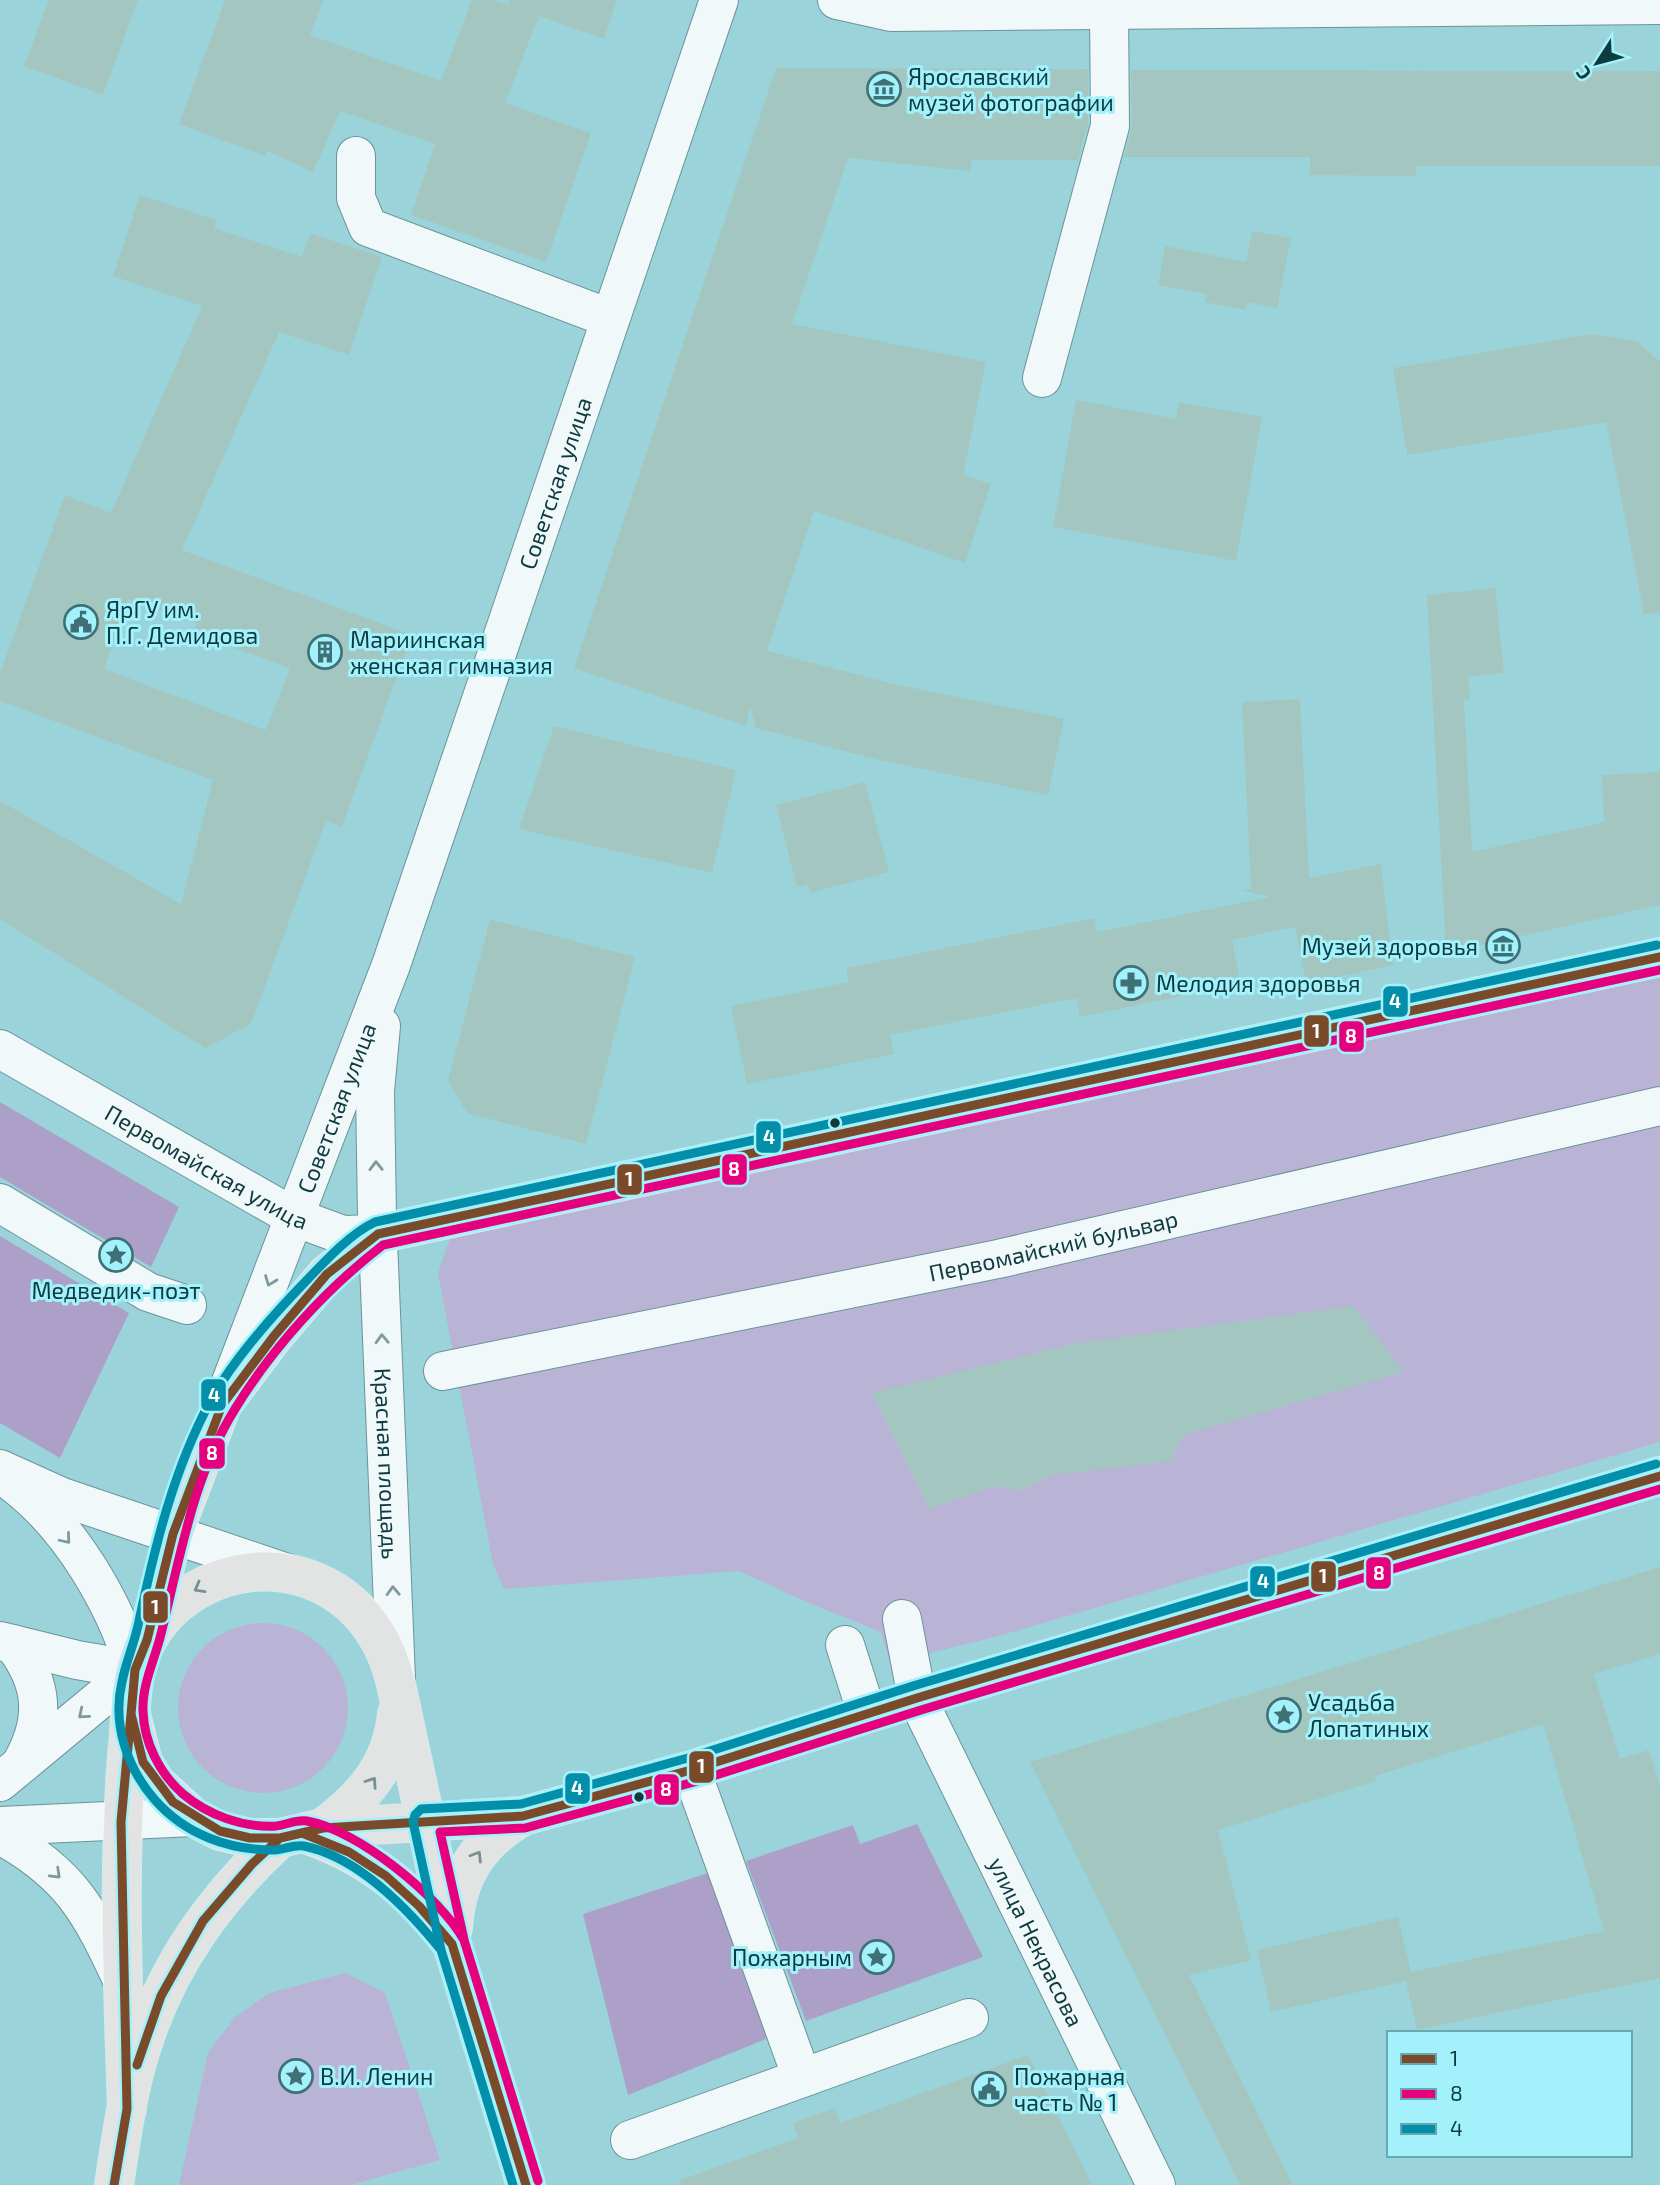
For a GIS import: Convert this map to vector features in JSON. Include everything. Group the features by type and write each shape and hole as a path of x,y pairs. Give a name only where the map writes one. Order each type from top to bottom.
{"main road":[{"name":"Первомайская улица","path":"378,1234 1660,957"},
{"name":"Красная площадь","path":"127,2109 121,1822 131,1714 141,1655 173,1534 222,1405 274,1336 327,1275 378,1234"},
{"path":"526,2185 452,1944 425,1821 523,1816 691,1770 917,1698 1660,1476"},
{"name":"Красная площадь","path":"131,1714 143,1762 156,1783 193,1817 220,1831 250,1838 425,1821 386,1649 373,1627 356,1608 336,1592 289,1573 247,1572 207,1583 173,1607 141,1655"},
{"name":"Красная площадь","path":"127,2109 140,2049 176,1964 210,1911 252,1864 369,1788 386,1761 395,1732 397,1693"},
{"path":"452,1944 454,1909 461,1882 479,1851 498,1830 523,1816"},
{"path":"302,1833 343,1847 376,1866 428,1913 452,1944"},
{"path":"114,2185 127,2109"}],"street":[{"name":"Советская улица","path":"222,1405 391,965 719,0"},
{"path":"837,0 891,12 1660,5"},
{"path":"1042,378 1110,126 1110,10"},
{"path":"356,156 356,198 368,228 609,318"},
{"name":"Советская улица","path":"378,1234 375,1091 380,1026 391,965"},
{"name":"Первомайская улица","path":"0,1049 294,1217 342,1236 378,1234"},
{"name":"Первомайский бульвар","path":"443,1371 998,1259 1660,1107"},
{"path":"0,1203 148,1292 187,1305"},
{"name":"Красная площадь","path":"378,1234 397,1693"},
{"name":"Красная площадь","path":"0,1472 62,1497 289,1573"},
{"name":"Красная площадь","path":"0,1472 25,1492 72,1545 141,1655"},
{"name":"улица Некрасова","path":"902,1619 917,1698 1156,2185"},
{"name":"Красная площадь","path":"6,1642 77,1660 141,1655"},
{"name":"Красная площадь","path":"6,1642 31,1672 38,1706 34,1742 10,1773"},
{"path":"845,1645 867,1714"},
{"name":"Красная площадь","path":"10,1773 141,1655"},
{"path":"691,1770 802,2078"},
{"name":"Красная площадь","path":"0,1826 193,1817"},
{"name":"Красная площадь","path":"0,1835 35,1854 80,1900 123,1982"},
{"path":"629,2140 969,2018"}],"shaded area":[{"path":"1660,970 1660,1442 1002,1635 890,1663 881,1632 739,1571 504,1589 493,1564 438,1273 454,1227"},
{"path":"0,1102 179,1207 151,1267 0,1177"},
{"path":"0,1236 129,1313 60,1458 0,1423"},
{"path":"263,1623 296,1629 323,1648 342,1675 348,1708 342,1741 323,1768 296,1787 263,1793 230,1787 203,1768 184,1741 178,1708 184,1675 203,1648 230,1629"},
{"path":"917,1824 983,1957 806,2021 746,1861 853,1825 860,1844"},
{"path":"717,1870 773,2036 628,2095 583,1914"},
{"path":"345,1973 385,1993 440,2160 351,2185 179,2185 208,2053 235,2017 270,1993"}],"building":[{"path":"49,0 138,0 103,95 24,66"},
{"path":"225,0 323,0 310,35 441,81 472,0 493,0 539,16 505,103 591,133 546,262 411,215 435,144 340,111 313,172 267,151 265,156 179,124"},
{"path":"509,0 617,0 604,39 508,5"},
{"path":"776,68 1088,69 1088,123 1078,160 972,160 970,171 848,158 792,324 986,362 963,475 991,484 965,563 814,511 767,651 894,684 1064,719 1048,795 879,760 756,728 750,706 746,726 574,668"},
{"path":"1131,70 1660,71 1660,166 1416,166 1416,176 1310,175 1310,157 1124,157 1132,126"},
{"path":"140,195 217,220 214,228 302,257 310,233 382,257 349,355 279,332 182,550 412,635 342,827 326,821 251,1024 205,1048 0,919 0,801 181,904 213,780 0,701 0,673 65,495 111,513 202,306 113,276","holes":["128,599 197,623 193,633 290,668 266,730 104,669"]},
{"path":"1252,231 1291,238 1277,308 1247,302 1245,310 1205,302 1207,294 1158,285 1165,246 1246,262"},
{"path":"1591,334 1637,341 1660,362 1660,613 1644,614 1606,422 1407,455 1393,368"},
{"path":"1076,400 1176,419 1179,402 1262,417 1236,561 1053,527"},
{"path":"1495,588 1504,673 1468,677 1470,699 1464,700 1472,852 1604,822 1602,775 1660,772 1660,905 1446,953 1427,595"},
{"path":"1300,699 1309,878 1381,864 1393,965 1306,984 1295,927 1232,940 1241,984 1080,1017 1077,998 890,1035 894,1054 747,1084 731,1006 849,982 846,968 1094,918 1097,932 1270,897 1241,890 1251,889 1242,702"},
{"path":"554,726 736,770 712,873 519,829"},
{"path":"865,782 889,872 810,893 808,884 797,887 776,805"},
{"path":"490,919 635,957 586,1144 467,1113 448,1081"},
{"path":"1354,1306 1404,1372 1183,1435 1171,1461 1052,1475 1021,1491 995,1486 929,1509 872,1393 1073,1344"},
{"path":"1660,1567 1660,1654 1594,1674 1620,1759 1649,1750 1660,1786 1660,1978 1417,2030 1406,1981 1271,2012 1257,1950 1398,1917 1411,1972 1604,1931 1543,1724 1375,1776 1376,1781 1218,1830 1251,1960 1189,1975 1293,2185 1240,2185 1030,1762"},
{"name":"Пожарная часть № 1","path":"1028,2055 1092,2185 680,2185 680,2180 798,2138 793,2123 835,2108 840,2123"}],"transit line":[{"name":"4","path":"513,2185 441,1950 428,1934 380,1887 344,1861 324,1852 304,1846 273,1850 240,1847 194,1831 155,1800 137,1774 124,1745 119,1714 122,1682 176,1480 211,1400 243,1352 281,1307 339,1248 356,1233 375,1222 1657,945"},
{"name":"1","path":"1660,957 378,1234 327,1274 274,1336 222,1405 173,1534 147,1640 135,1670 131,1714 143,1762 173,1802 220,1831 250,1838 280,1838 323,1828 523,1816 691,1770 917,1698 1660,1476"},
{"name":"8","path":"538,2181 464,1940 436,1904 395,1867 350,1837 327,1827 307,1821 276,1826 251,1825 226,1819 203,1808 183,1794 167,1777 154,1756 146,1734 143,1701 147,1681 189,1518 208,1462 250,1386 302,1320 341,1280 383,1245 1660,970"},
{"name":"4","path":"441,1950 413,1822 421,1809 521,1804 688,1758 913,1686 1656,1464"},
{"name":"8","path":"465,1944 440,1832 525,1828 694,1782 921,1710 1660,1489"},
{"name":"1","path":"114,2185 127,2109 121,1822 131,1714"},
{"name":"1","path":"302,1833 349,1852 386,1876 419,1906 452,1944 526,2185"},
{"name":"1","path":"137,2065 161,1996 203,1921 252,1864 280,1838 302,1833"}],"place":[{"name":"Ярославский музей фотографии","path":"884,89"},
{"name":"ЯрГУ им. П.Г. Демидова","path":"81,622"},
{"name":"Мариинская женская гимназия","path":"325,652"},
{"name":"Музей здоровья","path":"1503,946"},
{"name":"Мелодия здоровья","path":"1131,983"},
{"name":"Медведик-поэт","path":"116,1255"},
{"name":"Усадьба Лопатиных","path":"1284,1715"},
{"name":"Пожарным","path":"877,1957"},
{"name":"В.И. Ленин","path":"296,2076"},
{"name":"Пожарная часть № 1","path":"989,2089"}]}
